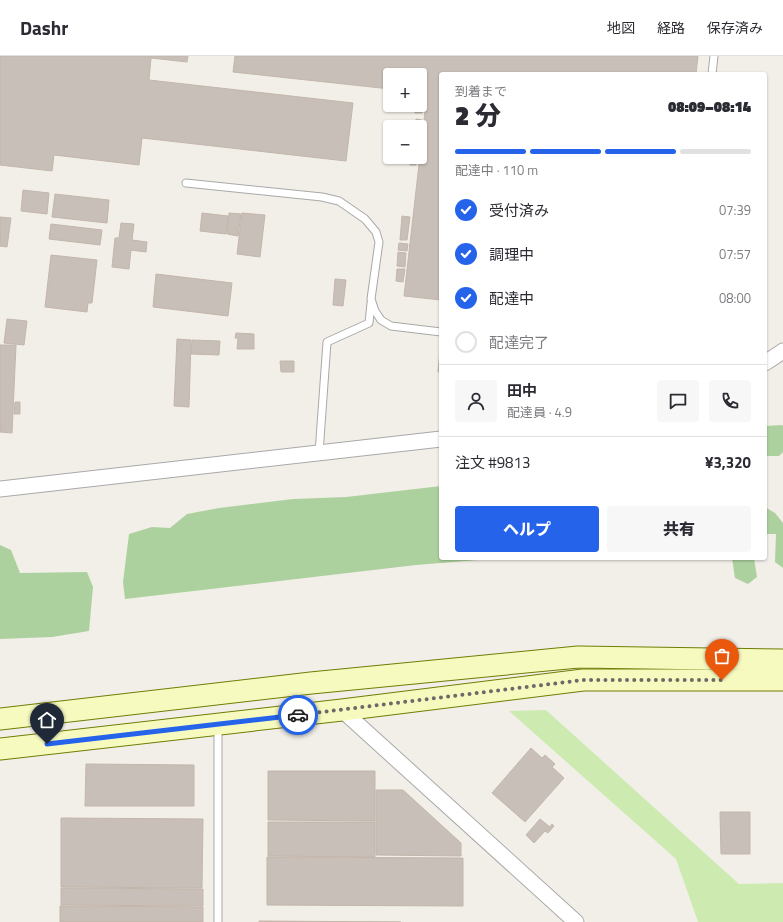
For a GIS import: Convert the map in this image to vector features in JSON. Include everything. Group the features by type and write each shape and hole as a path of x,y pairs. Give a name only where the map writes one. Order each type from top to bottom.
{"street":[{"path":"767,362 783,351"},
{"path":"0,489 439,439"},
{"path":"0,719 311,683 578,657 783,660"},
{"path":"0,749 342,710 583,680 783,680"},
{"path":"342,710 576,922"}],"lane":[{"path":"712,72 714,56"},
{"path":"186,183 322,197 339,201 365,219 376,232 379,242 369,324 327,342 319,453"},
{"path":"371,299 375,311 381,320 391,326 439,332"},
{"path":"218,724 218,922"}],"green space":[{"path":"767,426 783,426 783,452 779,456 767,456"},
{"path":"439,486 439,560 478,560 416,565 125,599 123,582 129,534 152,527 170,528 187,514 219,508 293,499 346,497"},
{"path":"767,508 775,513 783,523 783,568 775,562 776,534 767,534"},
{"path":"0,545 11,550 20,573 87,572 93,587 89,631 52,637 0,639"},
{"path":"732,560 754,560 757,577 748,584 735,578"},
{"path":"546,710 739,884 783,883 783,922 698,922 676,859 509,711"}],"building":[{"path":"0,56 188,56 187,62 151,58 149,80 353,103 346,161 142,138 139,165 54,155 52,171 0,165"},
{"path":"235,56 698,56 696,72 439,72 439,300 404,296 419,164 427,164 427,120 424,120 425,112 427,112 427,68 383,68 383,88 233,72"},
{"path":"23,190 49,193 47,214 21,211"},
{"path":"55,194 109,200 107,223 52,217"},
{"path":"202,213 228,216 226,234 200,231"},
{"path":"229,213 241,214 238,236 227,234"},
{"path":"242,213 265,215 260,257 237,254"},
{"path":"402,216 410,217 407,240 400,240"},
{"path":"0,217 11,218 7,247 0,246"},
{"path":"121,223 134,224 132,240 147,242 146,252 131,250 129,269 112,267 115,238 119,238"},
{"path":"51,224 102,230 100,245 49,239"},
{"path":"399,243 408,244 407,251 398,250"},
{"path":"398,252 406,253 405,267 397,266"},
{"path":"51,255 97,260 92,303 88,303 87,312 45,307"},
{"path":"397,269 405,269 403,282 396,281"},
{"path":"156,274 232,283 228,316 153,307"},
{"path":"335,279 346,280 343,306 333,305"},
{"path":"7,319 27,321 24,345 4,343"},
{"path":"236,333 254,334 254,349 237,349 238,338 235,338"},
{"path":"177,339 191,340 189,407 174,406"},
{"path":"192,340 220,341 219,355 191,354"},
{"path":"0,345 16,345 12,433 0,432"},
{"path":"280,361 294,361 294,372 281,372"},
{"path":"15,402 20,402 20,414 14,414"},
{"path":"531,748 542,758 545,755 555,764 552,767 564,778 525,822 492,793"},
{"path":"86,764 194,765 194,806 85,806"},
{"path":"268,771 375,771 375,821 268,820"},
{"path":"376,790 403,790 461,843 461,856 376,855"},
{"path":"720,812 750,812 750,854 721,854"},
{"path":"61,818 203,819 202,888 61,887"},
{"path":"540,819 550,827 552,824 554,826 548,833 545,831 534,843 526,835"},
{"path":"268,822 375,822 375,857 268,856"},
{"path":"267,857 463,858 463,906 267,905"},
{"path":"61,888 203,889 203,906 61,905"},
{"path":"60,906 203,907 203,922 60,922"},
{"path":"259,921 401,922 259,922"}],"way so far":[{"path":"298,715 583,680 722,680"}],"route":[{"path":"47,744 298,715"}]}
